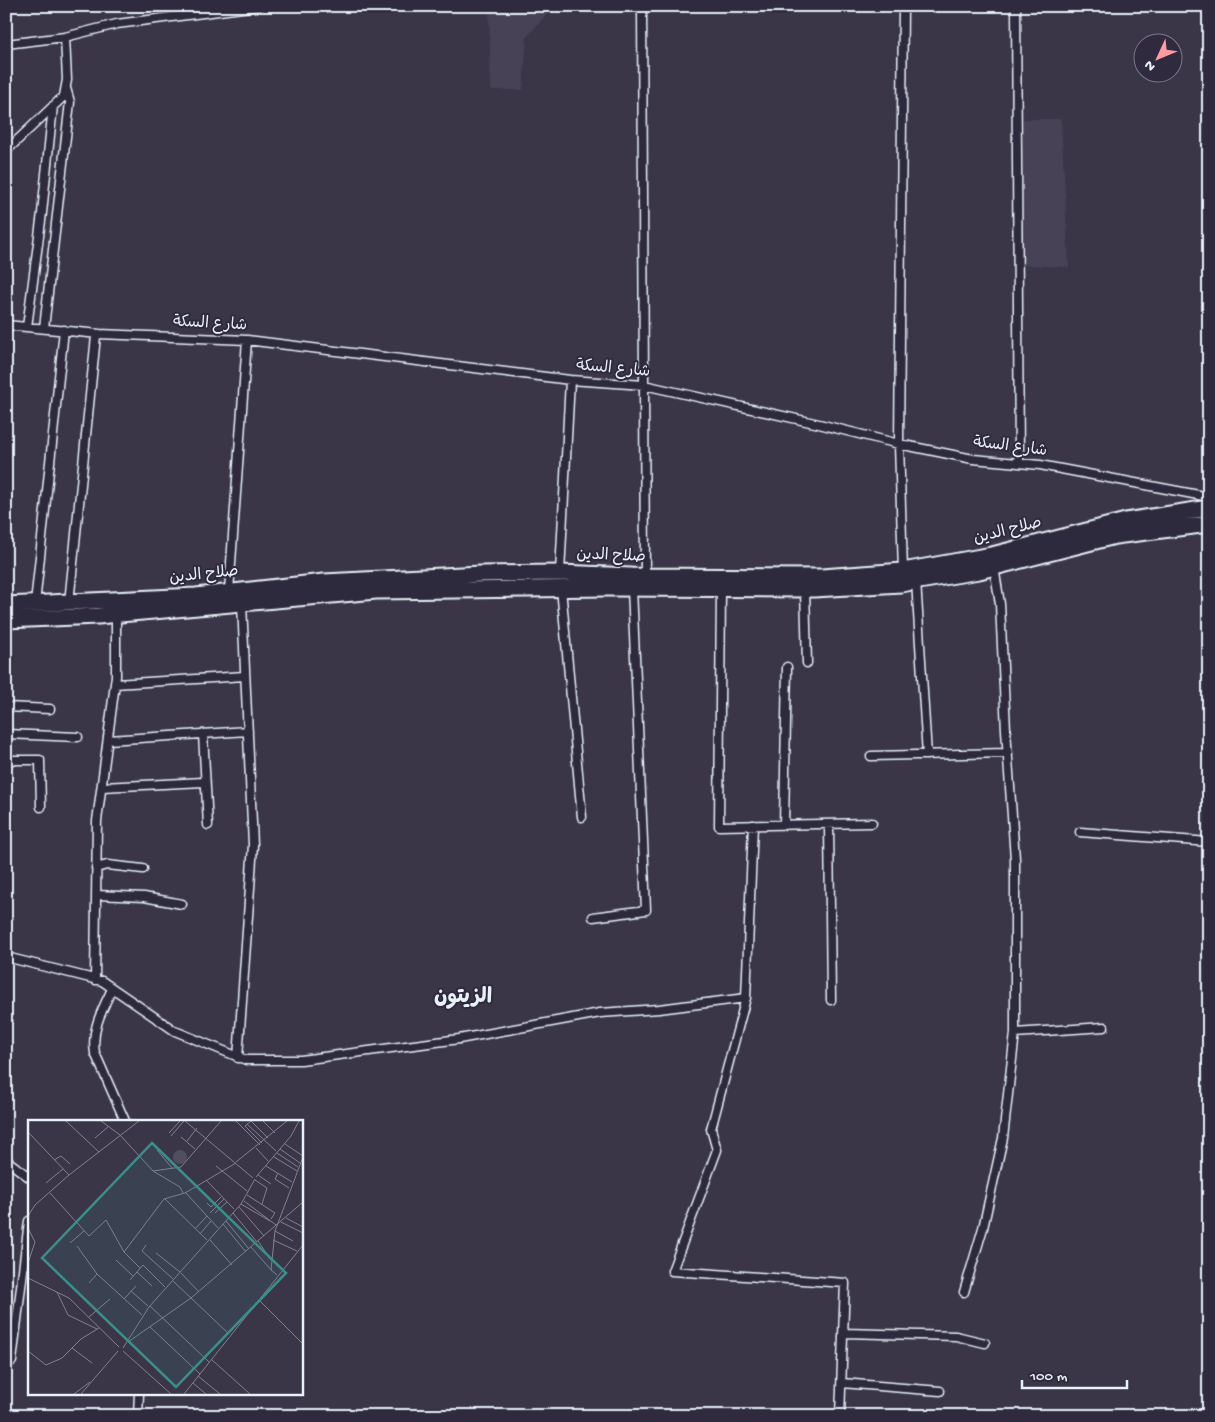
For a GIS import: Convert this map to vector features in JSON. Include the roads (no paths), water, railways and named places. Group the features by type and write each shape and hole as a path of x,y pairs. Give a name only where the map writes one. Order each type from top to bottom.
{"highway":[{"name":"صلاح الدين","path":"6,604 196,596 368,579 560,573 822,577 904,571 992,555 1126,521 1209,508"},
{"name":"صلاح الدين","path":"6,620 116,615 376,592 561,588 806,589 916,581 994,567 1115,536 1209,524"}],"street":[{"path":"6,44 65,37 117,24 258,6"},
{"path":"642,6 645,575"},
{"path":"903,6 899,444 904,571"},
{"path":"1016,6 1020,463"},
{"path":"44,328 70,102 66,88 65,37"},
{"path":"6,160 7,151 64,96 66,88"},
{"path":"27,327 42,213 53,106"},
{"name":"شارع السكة","path":"6,325 99,334 247,340 570,380 644,385 899,444 973,459 1020,463 1209,497"},
{"path":"35,604 64,330"},
{"path":"69,602 96,336 99,334"},
{"path":"230,592 247,340"},
{"path":"560,573 570,380"},
{"path":"964,1292 983,1228 1003,1138 1015,1033 1015,859 1000,604 994,567"},
{"path":"916,581 927,755"},
{"path":"561,588 582,817"},
{"path":"593,917 646,910 632,588"},
{"path":"721,589 719,826 872,823"},
{"path":"806,589 807,663"},
{"path":"238,1058 253,845 242,604"},
{"path":"95,980 97,821 115,684 116,615"},
{"path":"784,825 787,666"},
{"path":"115,684 245,676"},
{"path":"6,707 50,709"},
{"path":"108,740 248,731"},
{"path":"6,734 78,737"},
{"path":"203,734 204,782 208,825"},
{"path":"871,756 1008,753"},
{"path":"6,760 40,760 41,807"},
{"path":"102,787 204,782"},
{"path":"829,824 831,1000"},
{"path":"752,825 746,998 711,1129 717,1150 672,1271 845,1283 840,1416"},
{"path":"1080,832 1209,842"},
{"path":"96,868 107,865 142,869"},
{"path":"96,895 144,897 182,904"},
{"path":"6,957 95,980 175,1030 238,1058 301,1060 459,1039 600,1013 659,1009 746,998"},
{"path":"112,989 102,1010 94,1035 95,1054 125,1120"},
{"path":"1015,1033 1104,1027"},
{"path":"6,1160 28,1176"},
{"path":"12,1361 28,1229"},
{"path":"844,1334 956,1336 985,1343"},
{"path":"842,1383 940,1391"},
{"path":"138,1416 140,1394"}],"district":[{"name":"الزيتون","path":"463,998"}]}
